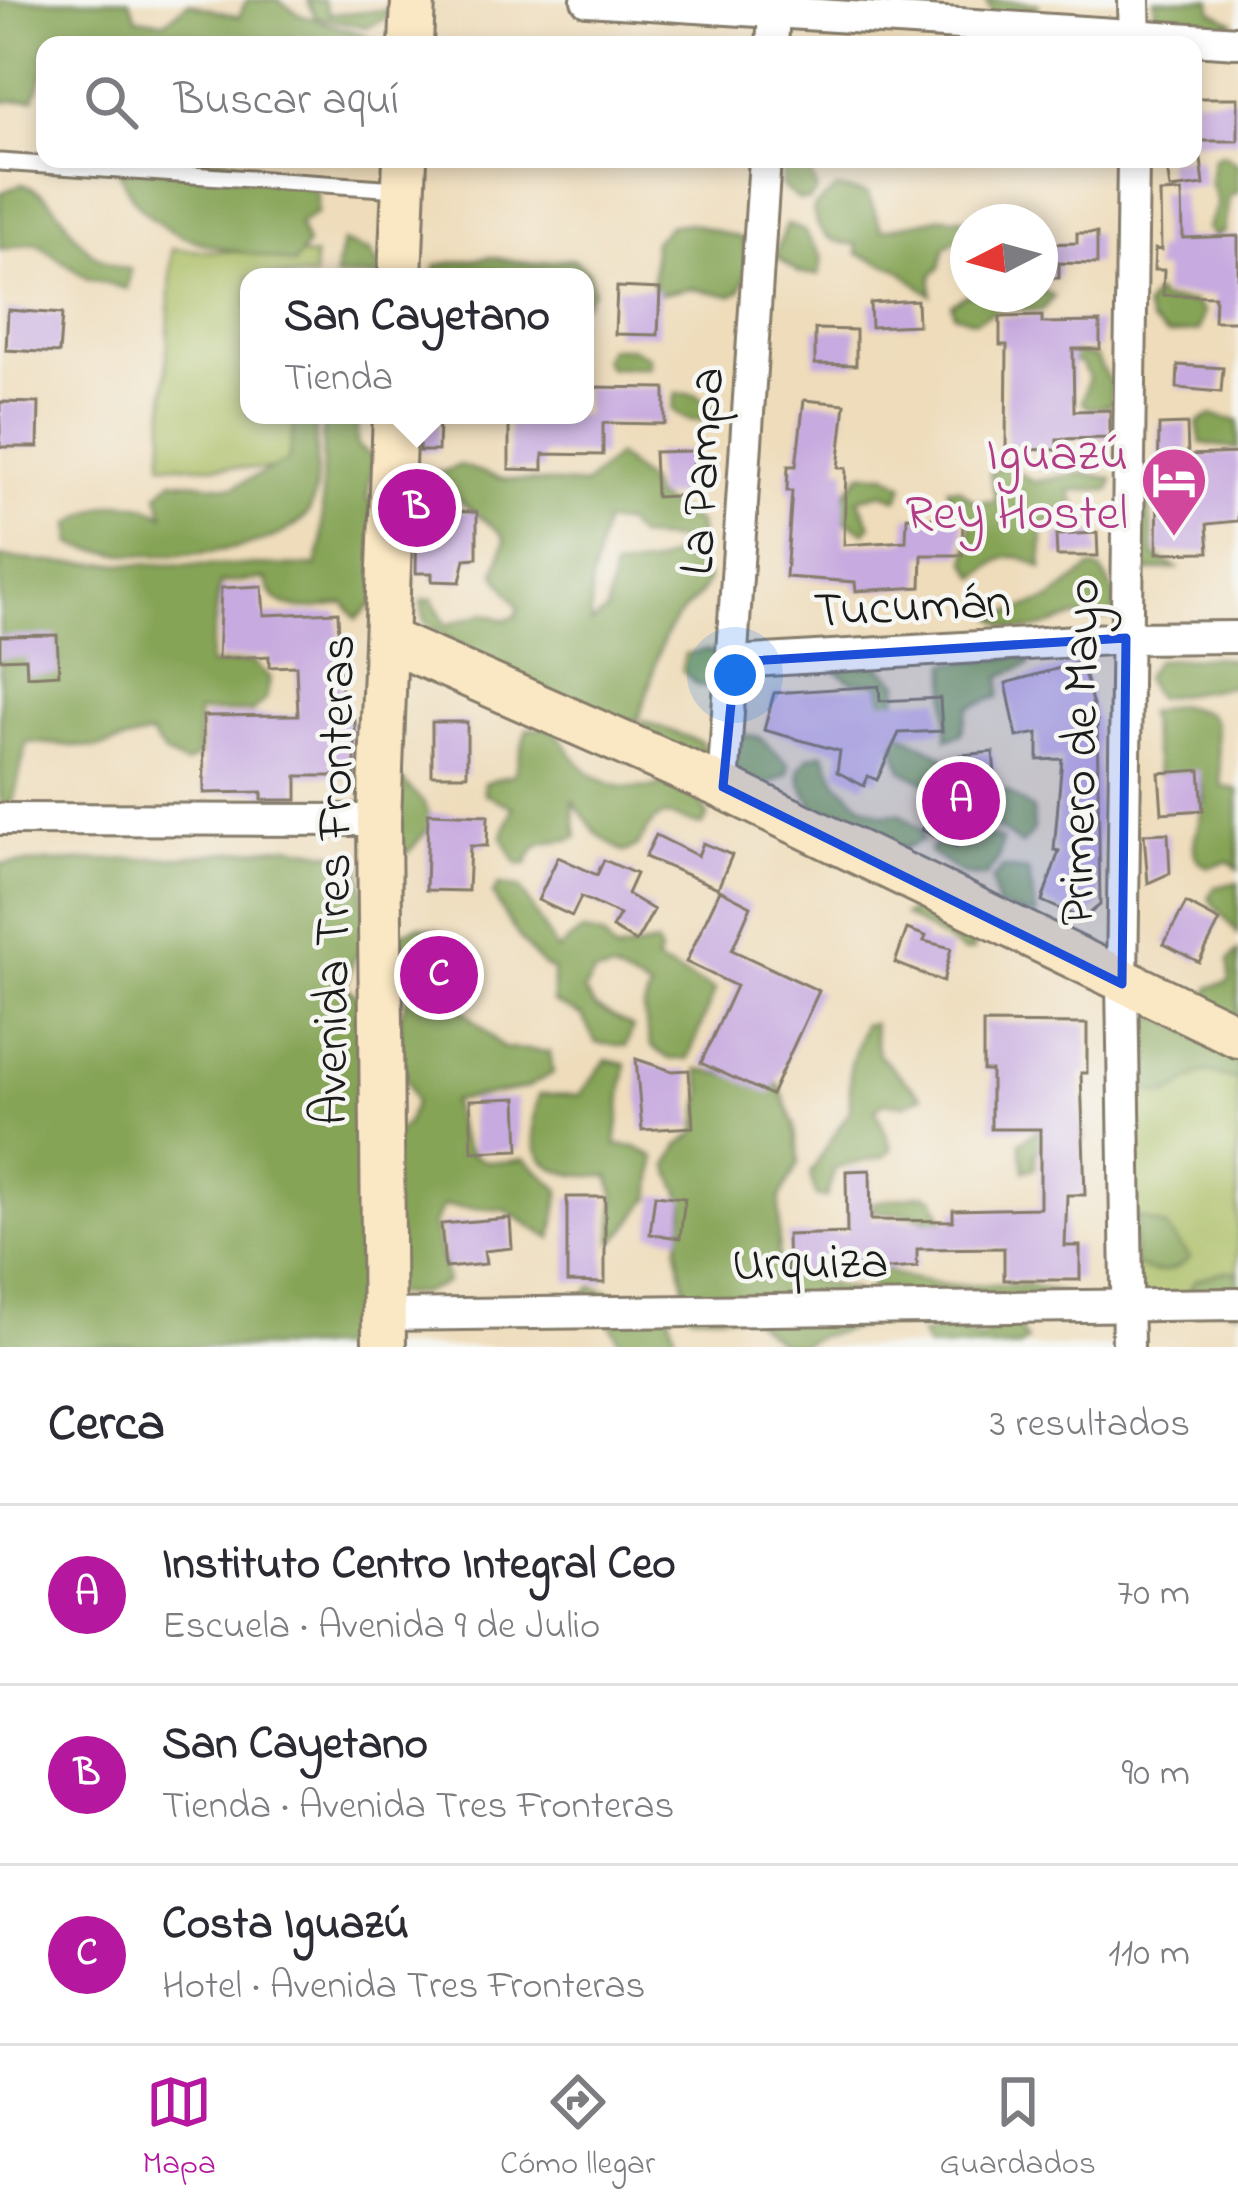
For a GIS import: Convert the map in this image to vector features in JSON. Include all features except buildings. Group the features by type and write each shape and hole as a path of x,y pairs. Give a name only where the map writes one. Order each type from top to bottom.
{"main road":[{"path":"411,36 413,0"},
{"path":"400,268 405,174"},
{"name":"Avenida Tres Fronteras","path":"384,1331 379,820 395,424"},
{"path":"388,640 723,788 1238,1036"}],"street":[{"path":"587,0 774,6 1093,36"},
{"path":"1134,0 1135,36"},
{"path":"772,36 774,6"},
{"path":"1202,41 1238,41"},
{"name":"La Pampa","path":"723,788 764,168"},
{"name":"Primero de Mayo","path":"1128,1347 1123,984 1133,168"},
{"name":"Tucumán","path":"735,662 1126,638 1238,638"},
{"path":"0,819 379,820"},
{"name":"Urquiza","path":"384,1331 1128,1302 1238,1304"}],"lane":[{"path":"0,162 36,163"},
{"path":"202,168 405,174"}],"highlighted area":[{"path":"1126,638 1122,984 723,787 735,662"}],"green space":[{"path":"0,0 129,0 137,18 165,22 188,3 239,17 246,0 278,0 300,15 366,36 36,36 34,99 0,102"},
{"path":"307,0 323,0 329,14 387,10 391,17 367,27 315,17"},
{"path":"986,0 1038,4 1038,19 991,13"},
{"path":"1154,0 1211,0 1212,11 1234,22 1206,28 1175,24 1156,18"},
{"path":"1222,154 1238,164 1238,192 1229,196 1224,232 1214,236 1207,228 1218,203 1210,182 1213,159"},
{"path":"118,168 252,168 317,191 317,213 299,224 307,245 294,264 189,238 146,213 129,193"},
{"path":"783,168 808,168 817,191 810,200 799,200 782,187"},
{"path":"22,184 52,203 92,253 131,270 127,289 88,279 36,243 0,250 0,193"},
{"path":"837,188 868,194 882,230 950,218 950,244 940,268 932,274 931,295 898,269 858,254 856,244 839,242 821,231 813,208"},
{"path":"689,223 744,239 747,272 740,291 731,296 691,288 661,294 653,286 654,241 669,226"},
{"path":"787,224 804,231 822,257 819,275 799,273 775,255"},
{"path":"342,242 371,252 379,268 337,268"},
{"path":"172,249 315,256 314,268 240,268 240,424 308,424 305,471 162,464"},
{"path":"490,257 532,264 573,259 584,268 435,268"},
{"path":"1155,293 1162,300 1193,302 1204,312 1199,331 1168,335 1151,322 1145,308"},
{"path":"953,312 994,312 975,321"},
{"path":"608,348 631,348 649,357 649,367 609,368 603,359"},
{"path":"1071,353 1096,357 1111,385 1111,405 1090,408 1082,403 1089,377 1080,363 1060,359"},
{"path":"676,393 697,395 713,408 709,418 689,420 676,413 672,409"},
{"path":"1211,415 1238,421 1238,449 1201,443 1197,423"},
{"path":"294,424 315,424 313,502 292,528 266,540 160,555 72,544 71,524 105,507 139,505 164,515 158,494 172,480 233,487 288,461"},
{"path":"323,424 357,424 357,446 373,457 367,498 388,516 390,587 357,619 344,603 308,608 286,605 270,591 266,579 220,583 209,665 253,662 270,678 266,699 252,712 198,712 199,756 185,764 166,755 150,735 97,748 27,742 14,798 0,817 0,557 60,563 316,566 322,544"},
{"path":"617,455 648,483 654,497 698,523 700,542 639,538 624,523 604,523 591,583 591,624 607,611 613,569 654,564 673,555 693,563 708,578 667,633 638,719 619,725 476,660 425,622 421,601 432,599 446,625 485,613 504,620 515,617 519,608 495,573 505,540 500,532 451,494 411,498 398,464 440,473 460,465 502,479 585,485"},
{"path":"1007,464 1033,482 1083,473 1113,479 1110,490 1069,490 1078,510 1073,519 1043,524 1042,568 1023,558 1008,557 977,578 967,562 971,521 949,499 948,488 959,488 975,502 996,501 990,473"},
{"path":"861,474 887,474 904,485 898,499 883,493 858,499 871,525 865,532 835,515 839,501"},
{"path":"1149,505 1154,556 1177,568 1141,572 1138,509"},
{"path":"1092,567 1102,571 1117,598 1112,618 1076,617 1022,630 994,617 1050,600"},
{"path":"705,650 725,655 717,690 697,685 682,670 685,654"},
{"path":"1028,655 1030,664 1001,676 999,697 969,707 961,734 947,739 947,663"},
{"path":"1217,657 1238,661 1236,686 1156,698 1144,678 1156,660"},
{"path":"876,663 899,683 895,704 884,703 878,683 851,681 833,669"},
{"path":"1177,705 1208,713 1215,722 1222,786 1238,790 1238,869 1229,861 1209,867 1194,852 1203,804 1199,778 1158,775 1147,713"},
{"path":"643,721 701,742 708,756 696,770 630,731"},
{"path":"548,728 584,768 606,782 631,788 672,783 697,797 708,815 703,825 670,816 658,818 637,845 623,852 597,834 572,800 577,837 541,844 527,864 517,864 502,837 513,807 484,794 484,783 514,774 527,729"},
{"path":"899,732 944,757 944,780 930,785 902,770 894,744 885,739"},
{"path":"738,734 759,737 789,765 788,774 759,789 724,767"},
{"path":"824,753 837,782 861,804 882,814 900,813 921,830 922,840 898,851 821,812 802,786 799,769 809,757"},
{"path":"398,776 424,803 433,823 408,853 398,850"},
{"path":"1006,791 1033,810 1034,830 1021,845 996,826 974,826 975,799"},
{"path":"982,834 1002,840 998,860 985,877 964,875 929,852 936,844 956,847"},
{"path":"288,846 360,858 369,946 354,958 346,987 370,1006 377,1347 0,1347 0,864 184,857"},
{"path":"1003,868 1028,871 1037,916 997,907 992,880"},
{"path":"1238,882 1238,934 1209,898 1215,887"},
{"path":"498,885 520,888 557,950 582,931 603,936 615,952 656,944 660,953 656,962 715,990 688,1059 669,1059 651,1046 643,1010 650,990 613,971 594,974 584,991 595,1007 633,1027 626,1046 596,1043 582,1016 553,1002 553,970 537,960 511,926 493,894"},
{"path":"923,905 963,927 974,950 964,952 904,915"},
{"path":"418,926 439,930 468,960 453,1000 503,1048 550,1052 553,1073 526,1088 452,1101 465,1145 471,1154 491,1162 525,1159 560,1190 552,1239 505,1210 443,1206 434,1224 447,1282 415,1294 380,1293 391,1138 407,1123 415,1102 400,1062 400,1017 407,998 398,934"},
{"path":"1238,951 1238,1025 1205,997 1210,987 1230,981 1229,960"},
{"path":"1122,984 1238,1036 1238,1307 1128,1302"},
{"path":"1135,1007 1238,1055 1238,1081 1208,1072 1167,1094 1134,1082"},
{"path":"873,1023 878,1054 922,1096 904,1105 883,1102 876,1110 892,1149 884,1157 835,1168 826,1198 816,1196 810,1174 850,1110 850,1068 863,1025"},
{"path":"606,1060 626,1064 616,1145 636,1147 655,1158 651,1198 612,1242 615,1197 609,1176 555,1169 537,1150 534,1135 539,1094 580,1095"},
{"path":"698,1069 779,1085 794,1123 799,1162 780,1198 778,1260 793,1275 854,1290 864,1307 861,1327 820,1336 801,1346 779,1342 748,1315 689,1314 677,1248 685,1205 668,1166 679,1145 696,1133 703,1090"},
{"path":"1038,1130 1083,1130 1085,1139 1035,1152 1035,1168 1024,1171 1020,1142"},
{"path":"924,1194 934,1198 946,1226 909,1214 873,1211 874,1202"},
{"path":"1136,1216 1165,1226 1190,1258 1163,1271 1134,1263"},
{"path":"878,1265 896,1275 944,1285 1029,1285 1069,1295 873,1298 867,1266"},
{"path":"1238,1272 1238,1311 1185,1298 1195,1280"},
{"path":"592,1286 669,1314 675,1333 670,1347 623,1347 610,1323 577,1303"},
{"path":"1016,1324 1027,1341 1019,1347 927,1347 921,1334 950,1328 981,1339 996,1325"}],"place":[{"name":"San Cayetano","path":"417,508"},
{"name":"Iguazú Rey Hostel","path":"1174,539"},
{"name":"Instituto Centro Integral Ceo","path":"961,801"},
{"name":"Costa Iguazú","path":"439,975"}]}
